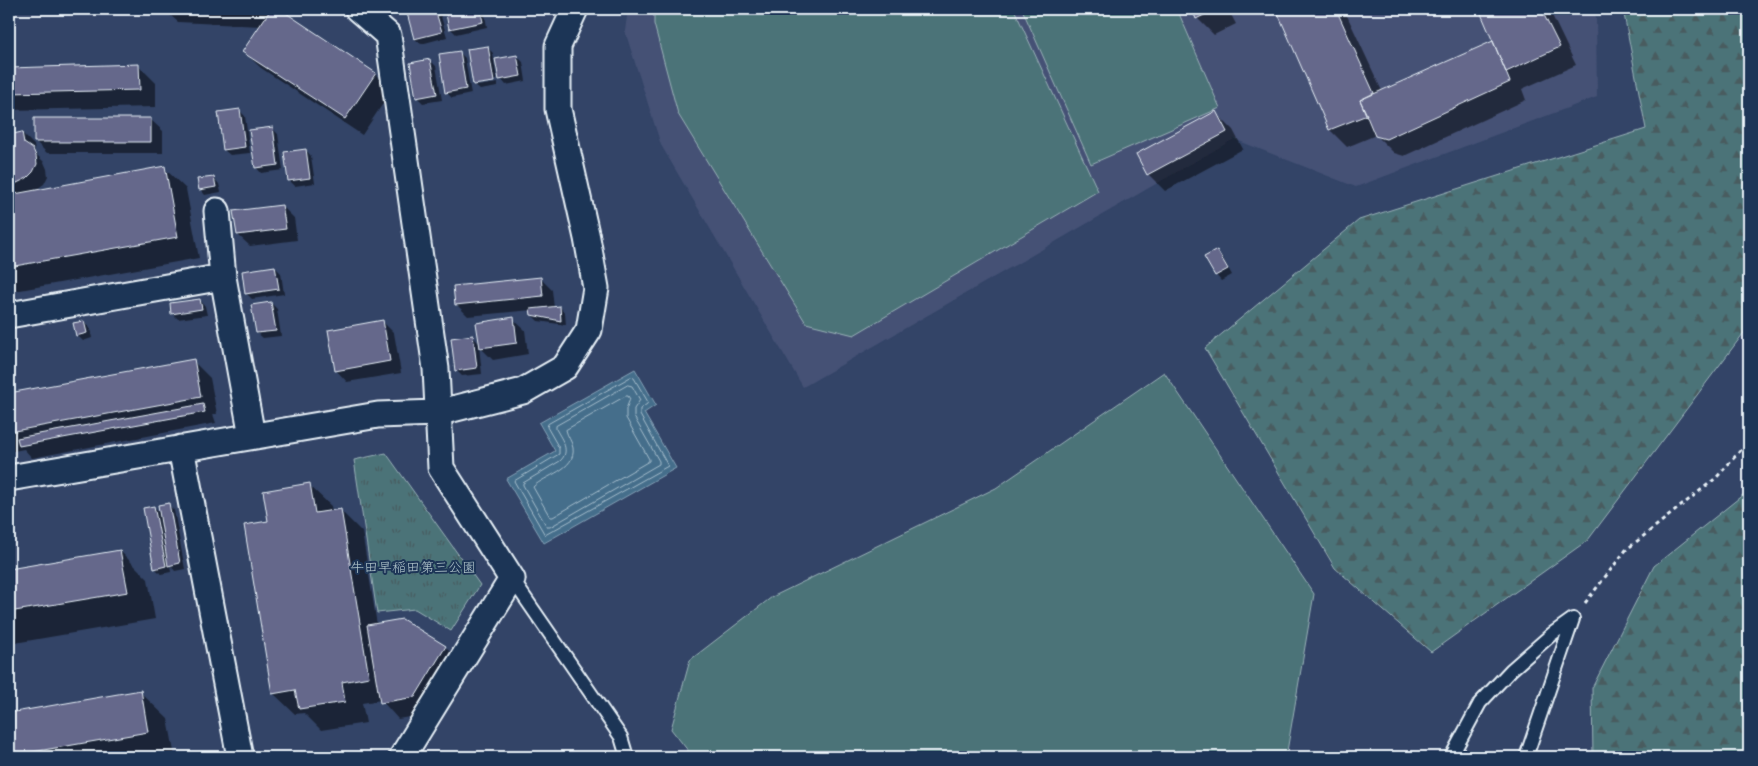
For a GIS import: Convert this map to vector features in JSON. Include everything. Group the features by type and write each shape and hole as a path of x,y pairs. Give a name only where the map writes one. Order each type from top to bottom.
{"street":[{"path":"358,9 388,35 436,369 440,468 512,580 402,757"},
{"path":"9,478 378,415 437,413 523,391 565,367 589,330 596,288 587,238 558,109 558,46 575,9"},
{"path":"217,211 223,278 252,436"},
{"path":"9,315 223,278"},
{"path":"181,448 240,757"}],"lane":[{"path":"512,580 621,737 627,757"},
{"path":"1451,757 1480,703 1511,670 1552,634 1573,619"},
{"path":"1526,757 1573,619"}],"path":[{"path":"1573,619 1626,550 1716,478 1749,441"}],"shaded area":[{"path":"628,9 1592,9 1596,17 1597,97 1356,187 1234,139 803,387 661,145 625,31"}],"green space":[{"path":"654,9 1014,9 1098,191 854,335 806,323 678,114 654,24"},
{"path":"1022,9 1177,9 1220,108 1091,164"},
{"path":"1623,9 1749,9 1749,326 1588,540 1431,652 1335,568 1205,348 1359,220 1646,129"},
{"path":"1164,372 1314,594 1286,757 693,757 671,729 690,660 772,597 996,488"},
{"name":"牛田早稲田第三公園","path":"386,453 480,585 451,631 415,609 377,613 354,460"},
{"path":"1749,490 1749,757 1593,757 1592,688 1654,566"}],"water":[{"path":"635,369 656,405 644,413 676,468 544,543 506,479 555,451 539,423"}],"building":[{"path":"271,9 280,9 376,73 345,119 242,52"},
{"path":"424,9 435,9 442,32 414,39 407,13"},
{"path":"445,9 480,9 483,22 449,29"},
{"path":"1192,9 1216,9 1196,19"},
{"path":"1276,9 1336,9 1374,93 1360,100 1367,115 1329,130"},
{"path":"1479,9 1541,9 1560,47 1506,72"},
{"path":"1493,41 1510,82 1386,139 1375,136 1360,100"},
{"path":"488,46 494,82 473,85 467,49"},
{"path":"460,51 466,89 445,93 439,54"},
{"path":"517,55 521,76 499,80 495,59"},
{"path":"430,59 437,94 416,98 410,63"},
{"path":"139,64 140,90 9,93 9,68"},
{"path":"240,109 245,147 223,150 218,112"},
{"path":"1216,111 1227,132 1147,175 1136,154"},
{"path":"34,118 151,118 151,142 34,142"},
{"path":"273,127 278,165 255,168 249,130"},
{"path":"9,132 13,134 22,132 24,143 33,149 37,164 27,178 9,185"},
{"path":"306,149 310,178 288,181 284,152"},
{"path":"165,166 178,237 9,267 9,195"},
{"path":"214,177 216,187 199,190 197,179"},
{"path":"282,205 286,229 237,235 233,211"},
{"path":"1217,250 1228,269 1215,276 1204,257"},
{"path":"275,266 279,289 245,294 242,271"},
{"path":"541,277 543,296 455,305 453,286"},
{"path":"200,299 202,309 171,314 170,303"},
{"path":"271,302 276,331 256,333 251,305"},
{"path":"560,306 561,321 531,315 530,309"},
{"path":"514,317 517,343 480,348 476,323"},
{"path":"383,320 390,361 335,371 328,330"},
{"path":"84,321 87,333 76,336 73,323"},
{"path":"473,335 477,368 455,371 451,338"},
{"path":"194,359 201,397 9,432 9,393"},
{"path":"203,404 205,412 19,446 17,438"},
{"path":"310,483 315,513 341,509 369,677 342,682 345,702 299,709 295,690 272,694 244,525 268,521 263,491"},
{"path":"169,503 180,563 168,566 158,505"},
{"path":"154,506 166,566 154,569 143,508"},
{"path":"120,550 128,592 9,612 9,569"},
{"path":"402,619 446,646 415,697 380,703 367,625"},
{"path":"141,690 148,732 9,756 9,713"}]}
